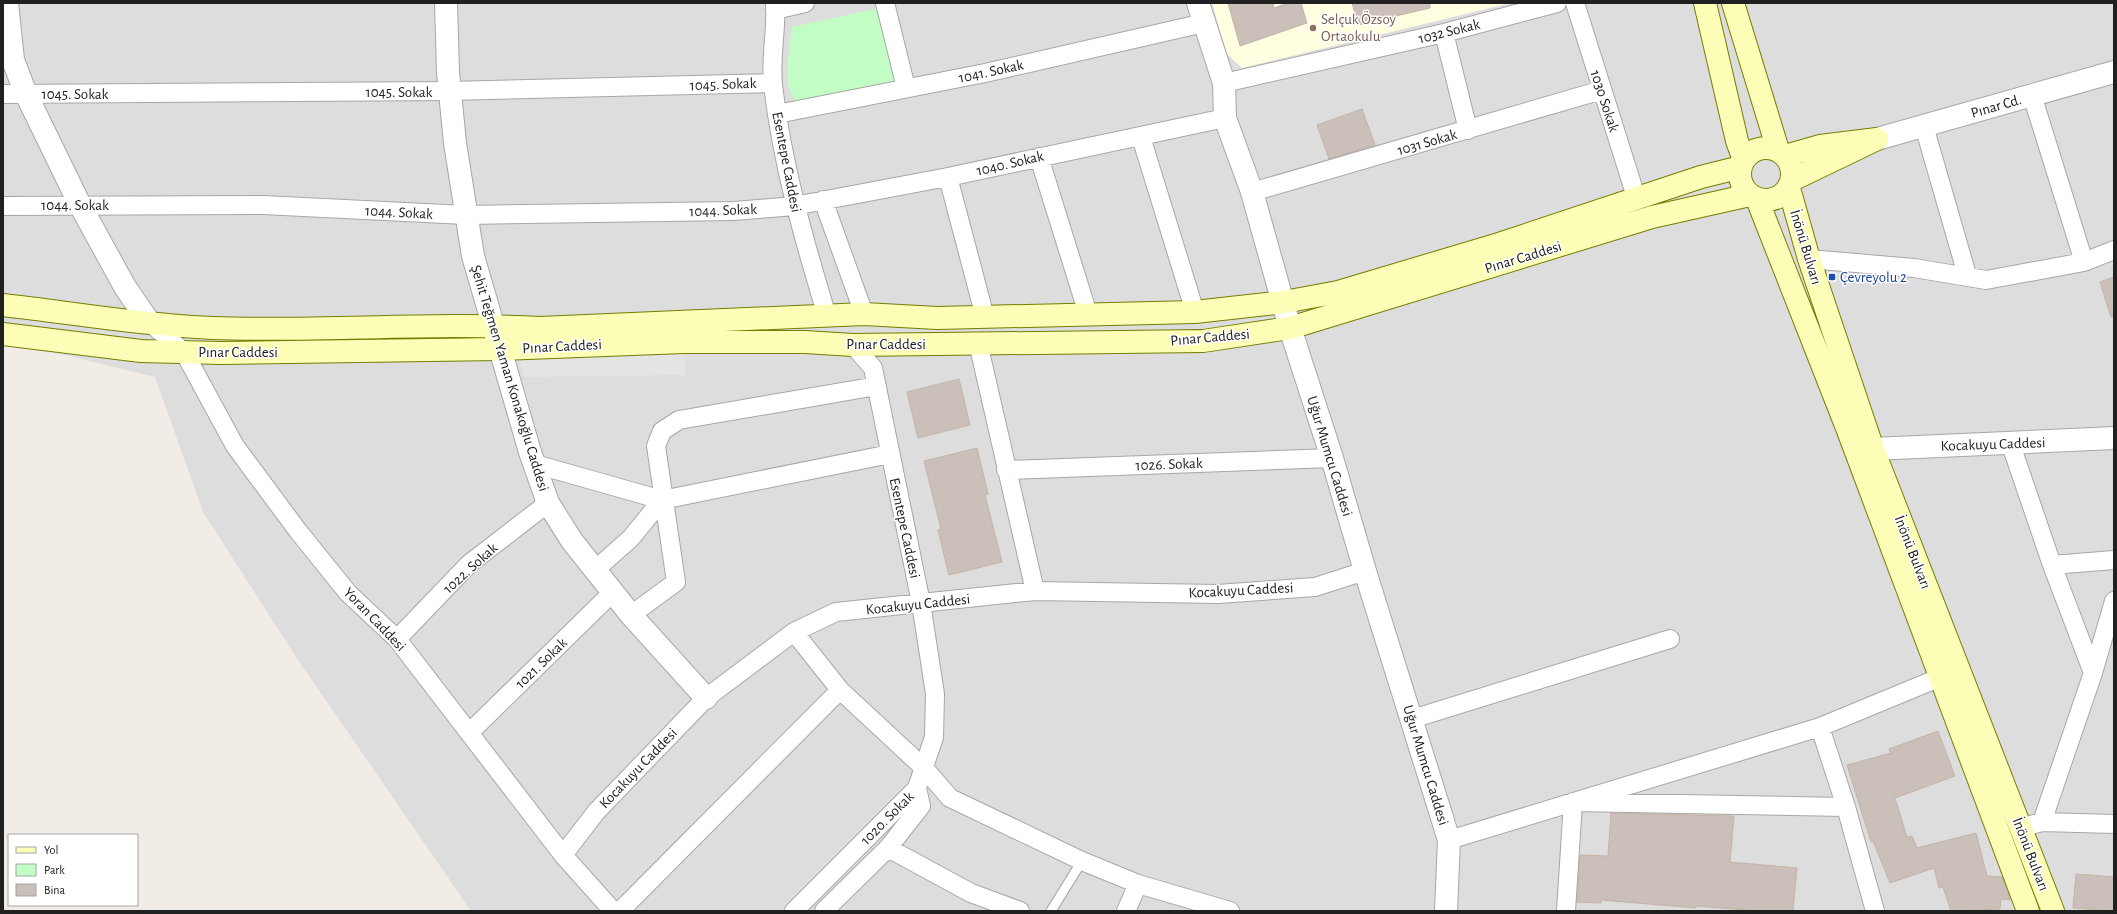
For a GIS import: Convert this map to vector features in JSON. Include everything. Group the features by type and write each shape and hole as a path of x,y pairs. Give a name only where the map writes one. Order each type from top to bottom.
{"main road":[{"path":"1705,3 1742,164 1741,183 1754,197 1775,199 1790,184 1877,139"},
{"path":"1733,3 1782,153 1792,167 1790,184"},
{"path":"1742,164 1756,150 1771,148 1782,153 1820,146 1877,139"},
{"name":"Pınar Caddesi","path":"3,305 149,322 221,328 492,326 540,328 864,314 937,318 1195,312 1284,302 1338,292 1499,244 1637,200 1742,164"},
{"name":"İnönü Bulvarı","path":"1790,184 1809,259 1873,449 2053,911"},
{"name":"Pınar Caddesi","path":"3,334 141,351 220,353 500,349 676,342 805,342 853,345 1203,341 1290,328 1652,217 1754,197"},
{"name":"İnönü Bulvarı","path":"1754,197 1941,677 2028,911"},
{"path":"827,316 853,345 864,314"}],"street":[{"path":"8,3 13,60 26,94 80,205 125,287 149,322"},
{"name":"Şehit Teğmen Yaman Konakoğlu Caddesi","path":"446,3 450,92 455,143 473,256 492,326 548,503 572,541 631,615 706,698"},
{"path":"775,6 805,3"},
{"path":"885,3 906,88"},
{"name":"1032 Sokak","path":"1224,83 1444,33 1557,3"},
{"name":"1030 Sokak","path":"1575,3 1637,200"},
{"name":"Esentepe Caddesi","path":"775,6 773,83 777,114 794,206 827,316"},
{"name":"1041. Sokak","path":"777,114 985,73 1201,13"},
{"name":"Uğur Mumcu Caddesi","path":"1201,13 1224,83 1225,118 1252,192 1284,302 1290,328 1332,458 1365,571 1449,840 1446,911"},
{"path":"1444,33 1468,130"},
{"name":"Pınar Cd.","path":"1877,139 2114,72"},
{"name":"1045. Sokak","path":"3,94 450,92 773,83"},
{"name":"1031 Sokak","path":"1252,192 1602,90"},
{"path":"2032,95 2084,262"},
{"name":"1040. Sokak","path":"794,206 948,178 1038,157 1141,137 1225,118"},
{"path":"1924,126 1967,275"},
{"path":"1141,137 1195,312"},
{"path":"1038,157 1088,314"},
{"path":"948,178 985,317"},
{"name":"Esentepe Caddesi","path":"823,200 864,314"},
{"name":"1044. Sokak","path":"3,206 263,205 466,215 734,210 794,206"},
{"path":"1809,259 1914,268 1967,275 1986,280 2084,262 2114,250"},
{"name":"Yoran Caddesi","path":"149,322 184,352 235,446 284,513 348,594 397,639 563,855 613,911"},
{"path":"978,343 1035,591"},
{"name":"Esentepe Caddesi","path":"853,345 873,368 921,603 935,694 934,737 917,788"},
{"path":"631,615 676,582 662,500 656,446 662,431 679,420 877,386"},
{"name":"Kocakuyu Caddesi","path":"1873,449 2114,438"},
{"path":"2010,442 2052,565 2093,672"},
{"path":"535,464 662,500 890,454"},
{"name":"1026. Sokak","path":"1006,470 1332,458"},
{"path":"595,570 631,538 662,500"},
{"name":"1022. Sokak","path":"397,639 469,564 548,503"},
{"path":"2052,565 2114,560"},
{"name":"Kocakuyu Caddesi","path":"563,855 596,812 706,698 794,632 836,612 1035,591 1218,594 1315,587 1365,571"},
{"name":"1021. Sokak","path":"469,733 613,592"},
{"path":"2042,822 2093,672 2114,601"},
{"path":"794,632 840,690 924,768 950,798 1082,861 1138,884 1230,911"},
{"path":"1412,718 1670,639"},
{"path":"1449,840 1820,727 1941,677"},
{"path":"620,911 840,690"},
{"path":"1820,727 1846,807 1875,911"},
{"name":"1020. Sokak","path":"824,911 888,848 921,806 917,788"},
{"name":"1020. Sokak","path":"794,911 917,788"},
{"path":"1574,802 1846,807"},
{"path":"1566,911 1574,802"},
{"path":"2020,828 2042,822 2114,824"},
{"path":"888,848 971,893 1020,911"},
{"path":"1126,911 1138,884"}],"lane":[{"path":"1051,911 1082,861"}],"shaded area":[{"path":"3,3 2114,3 2114,911 471,911 296,657 203,512 155,377 3,340"},
{"name":"Selçuk Özsoy Ortaokulu","path":"1212,3 1511,3 1242,68 1227,54"},
{"path":"684,342 685,375 524,377 517,348"}],"green space":[{"path":"883,7 899,81 795,102 788,85 788,58 792,27"}],"building":[{"path":"1228,3 1273,3 1274,8 1288,3 1301,3 1307,23 1240,46"},
{"path":"1352,3 1430,3 1430,8 1358,25"},
{"path":"1362,109 1375,145 1329,159 1317,125"},
{"path":"2114,277 2114,317 2111,317 2100,282"},
{"path":"959,379 970,425 918,438 907,392"},
{"path":"977,448 988,494 985,495 1002,562 949,575 938,530 941,529 924,461"},
{"path":"1938,731 1955,776 1895,798 1907,837 1912,836 1917,848 1976,833 1987,876 2002,877 2007,889 2010,900 2001,899 2000,909 1951,911 1943,887 1939,888 1934,868 1890,883 1873,841 1871,842 1847,765 1891,753 1889,749"},
{"path":"1611,813 1734,816 1730,862 1797,868 1793,911 1758,911 1696,906 1696,908 1601,900 1601,903 1577,902 1580,855 1608,856"},
{"path":"2076,874 2114,877 2114,911 2073,908"}],"place":[{"name":"Selçuk Özsoy Ortaokulu","path":"1313,28"},
{"name":"Çevreyolu 2","path":"1832,277"}]}
